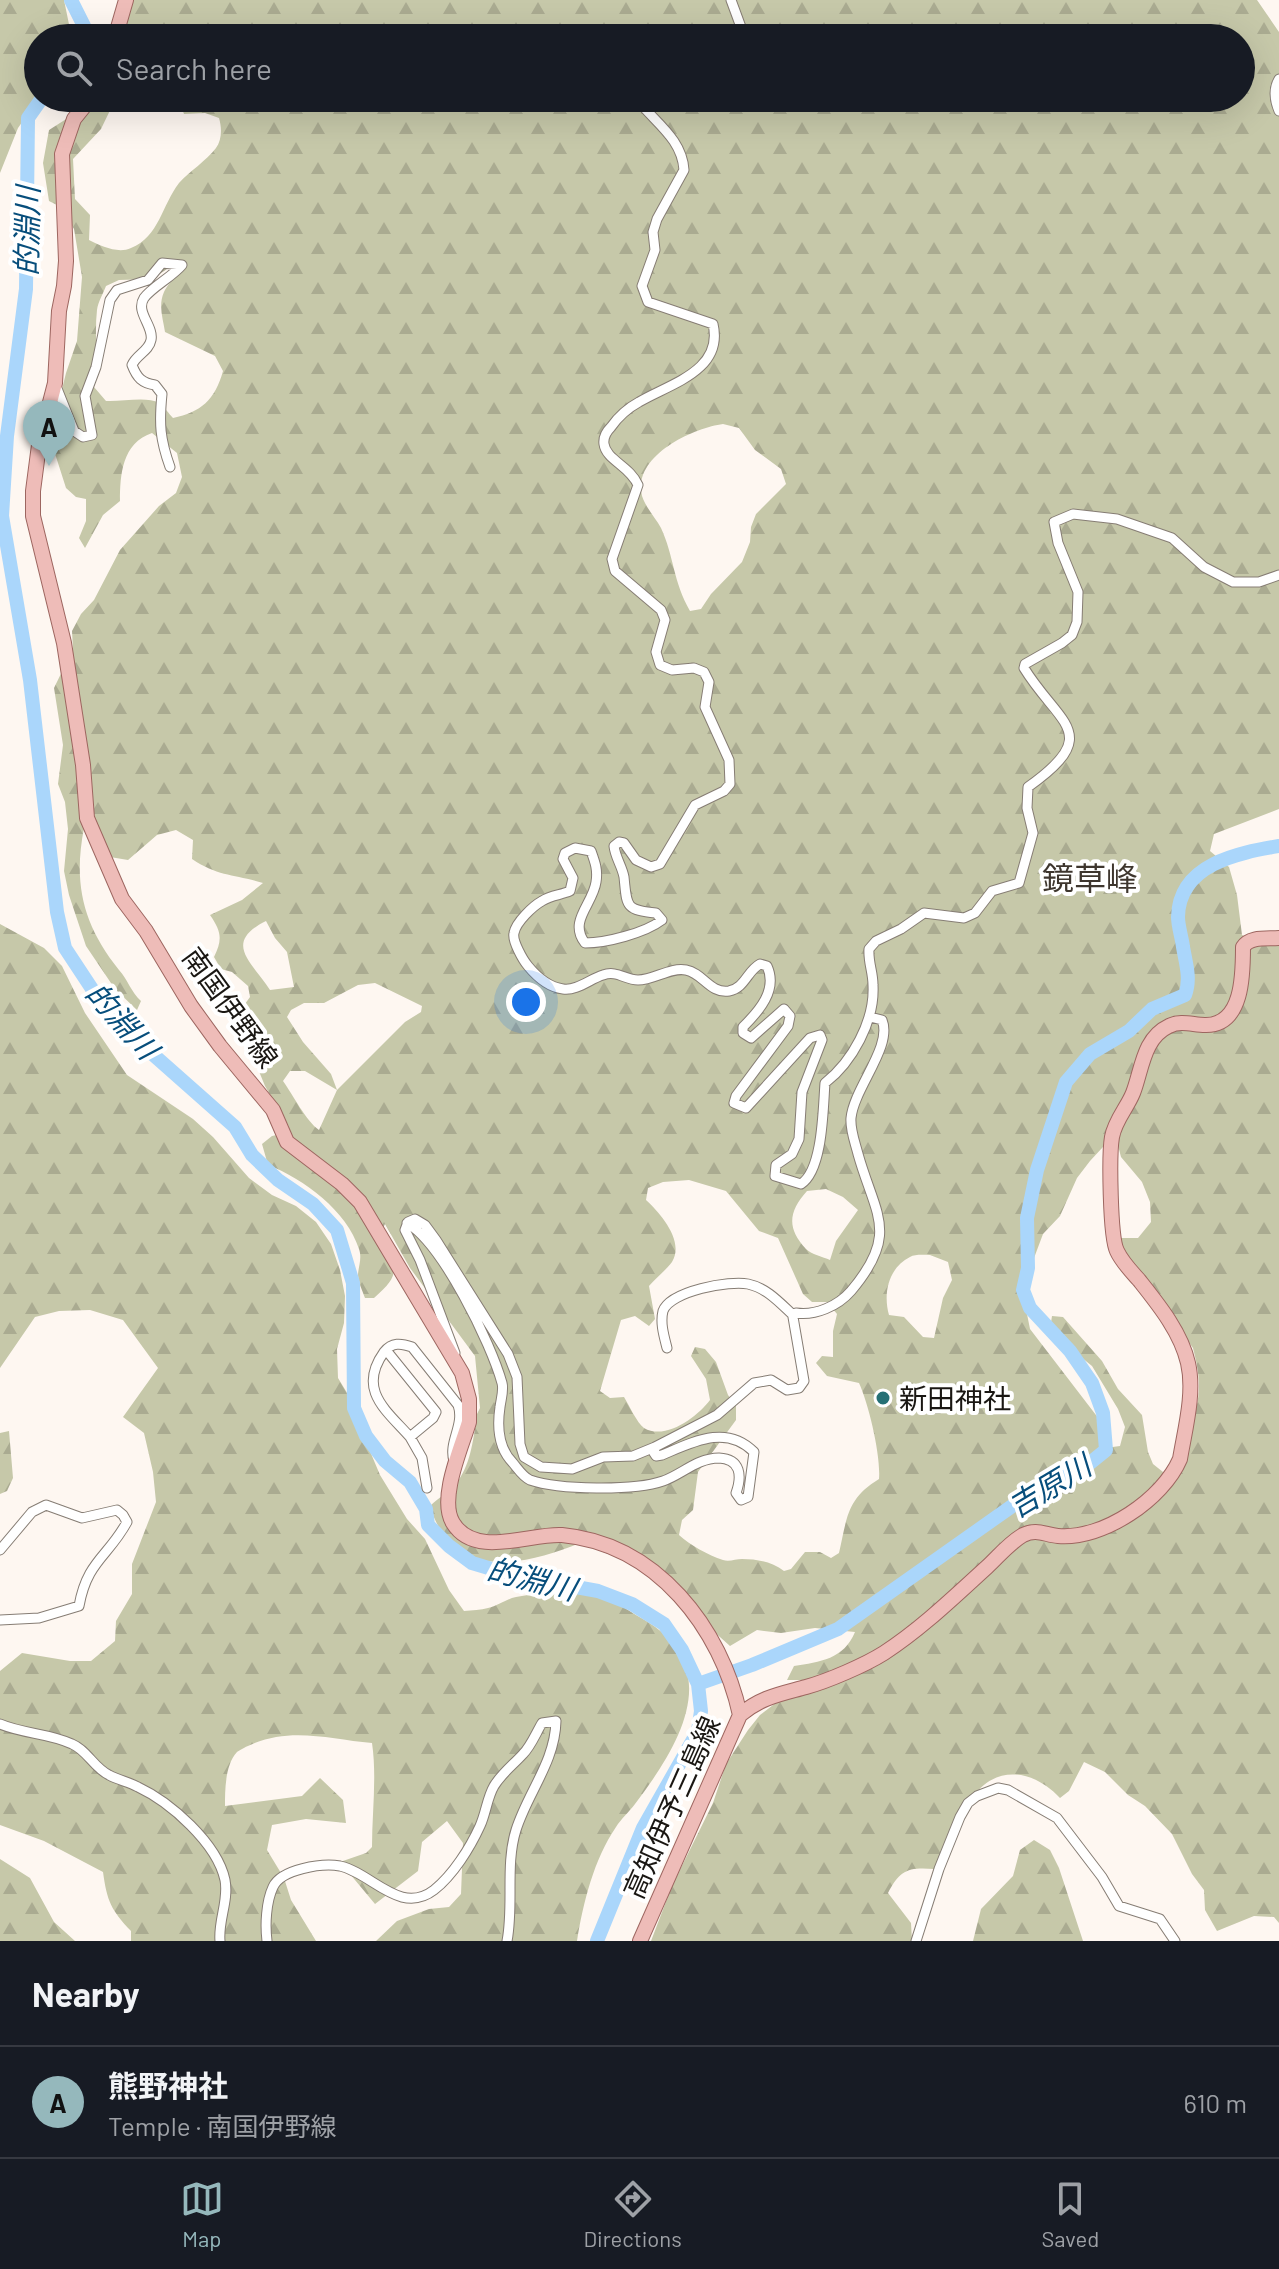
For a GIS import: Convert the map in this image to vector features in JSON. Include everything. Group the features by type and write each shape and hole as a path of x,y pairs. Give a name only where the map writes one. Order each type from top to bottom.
{"main road":[{"path":"119,24 126,0"},
{"name":"南国伊野線","path":"80,112 74,119 62,154 66,261 59,311 55,383 39,445 33,516 64,643 81,752 87,818 94,839 122,899 146,931 191,1006 220,1046 261,1093 279,1121 287,1142 342,1184 360,1202 455,1360 467,1386 470,1411 451,1482 449,1513 452,1522 465,1534 481,1541 566,1536 624,1554 648,1567 682,1597 708,1632 725,1664 738,1707"},
{"name":"高知伊予三島線","path":"640,1941 738,1707 810,1686 885,1652 932,1617 1022,1536 1041,1531 1056,1537 1097,1531 1131,1513 1169,1478 1180,1459 1190,1395 1189,1366 1171,1324 1116,1249 1111,1229 1113,1134 1133,1093 1149,1046 1157,1034 1182,1022 1213,1025 1223,1019 1238,999 1242,984 1243,947 1253,939 1279,938"}],"street":[{"path":"731,0 740,24"},
{"path":"1279,79 1275,100 1279,111"},
{"path":"649,112 675,140 684,170 657,219 653,232 655,250 642,286 648,302 713,324 716,336 705,361 690,375 630,407 605,436 604,444 609,456 627,467 638,485 612,559 615,571 661,610 665,620 656,652 660,665 672,670 694,668 704,672 709,682 705,707 729,760 730,784 724,791 695,805 660,864 651,867 636,860 624,843 614,846 624,874 627,904 639,911 656,913 662,920 657,924 627,933 614,941 585,943 580,936 579,924 581,914 592,897 597,866 591,851 575,848 565,853 563,859 573,878 570,891 540,901 523,918 514,937 524,961 535,974 559,989 570,989 616,972 639,980 684,969 697,974 713,988 729,991 741,986 753,968 760,964 767,966 770,986 765,1000 743,1027 743,1033 751,1038 784,1009 790,1016 788,1026 734,1103 746,1108 810,1038 820,1035 822,1040 802,1092 799,1139 792,1154 776,1165 775,1176 801,1184 809,1179 821,1131 825,1083 847,1062 870,1017 874,988 869,949 876,941 924,913 964,918 975,913 992,891 1019,883 1033,833 1027,808 1028,787 1065,756 1070,743 1059,711 1034,685 1024,668 1025,664 1072,635 1077,622 1078,592 1058,543 1054,522 1073,514 1117,519 1172,538 1204,567 1233,582 1259,582 1279,575"},
{"path":"55,383 74,431 83,437 92,435 85,396 96,367 110,300 117,290 148,280 162,263 182,265 142,301 141,307 152,337 150,344 132,365 136,377 160,388 161,442 170,467"},
{"path":"794,1316 796,1313 808,1315 828,1308 849,1293 868,1269 879,1237 881,1220 851,1128 855,1099 885,1034 882,1020 870,1017"},
{"path":"455,1360 455,1350 439,1316 437,1302 405,1230 407,1223 415,1219 431,1232 508,1354 517,1377 520,1444 524,1457 541,1467 572,1469 603,1457 633,1456 717,1415 754,1383 771,1380 787,1390 799,1388 804,1381 794,1316 767,1291 747,1284 705,1287 669,1301 662,1324 667,1348"},
{"path":"407,1223 419,1230 446,1267 482,1336 503,1386 499,1414 502,1452 527,1479 565,1487 626,1486 663,1481 688,1467 719,1458 733,1462 739,1469 736,1493 741,1500 748,1497 754,1452 735,1439 720,1435 699,1439 656,1456 655,1447"},
{"path":"427,1488 422,1458 410,1437 378,1401 373,1388 376,1365 386,1350 396,1344 412,1347 458,1405 461,1421 452,1450 455,1464"},
{"path":"386,1350 436,1412 410,1437"},
{"path":"0,1550 32,1512 46,1505 82,1518 117,1510 127,1522 89,1571 79,1606 39,1618 0,1620"},
{"path":"267,1941 268,1908 273,1886 279,1879 303,1868 340,1866 398,1897 415,1898 432,1891 463,1856 481,1825 492,1789 505,1770 526,1752 542,1723 556,1721 557,1733 550,1760 516,1831 507,1941"},
{"path":"0,1724 75,1745 108,1775 139,1787 189,1824 218,1862 224,1877 227,1896 220,1941"},
{"path":"916,1941 939,1869 960,1817 968,1803 977,1796 998,1788 1008,1790 1057,1818 1102,1877 1119,1906 1160,1919 1175,1941"}],"green space":[{"path":"0,0 64,0 69,24 24,24 24,112 29,112 18,128 0,173"},
{"path":"130,0 1257,0 1279,32 1279,809 1214,834 1210,851 1229,867 1237,895 1242,935 1252,940 1279,938 1279,1923 1274,1917 1254,1916 1217,1931 1205,1910 1204,1890 1192,1874 1172,1834 1105,1772 1084,1762 1069,1791 1060,1798 1039,1782 1016,1775 1004,1775 983,1786 967,1806 947,1851 934,1869 906,1872 888,1893 911,1923 912,1941 651,1941 672,1886 713,1803 726,1764 748,1730 760,1715 777,1702 827,1675 787,1680 794,1666 822,1661 838,1654 855,1632 815,1628 781,1633 757,1630 730,1646 711,1629 672,1579 580,1543 536,1558 492,1562 473,1557 455,1547 441,1530 430,1506 455,1484 469,1458 480,1408 475,1356 410,1268 385,1224 378,1238 392,1264 393,1276 374,1298 365,1298 358,1277 359,1249 345,1222 309,1188 268,1165 262,1144 272,1136 286,1133 289,1127 256,1064 242,1008 250,997 248,986 232,972 221,969 214,957 220,935 210,915 242,900 263,883 219,872 192,859 193,840 176,830 157,835 128,860 110,857 84,828 80,867 84,903 97,937 141,1001 137,1010 115,989 86,946 69,895 64,871 68,829 65,802 58,784 63,745 54,688 73,649 72,631 81,614 94,600 120,550 159,506 176,493 182,477 177,453 152,433 142,438 134,444 125,461 120,501 103,515 85,548 79,538 86,521 86,499 76,497 66,488 50,438 77,341 82,277 74,229 61,207 49,201 43,163 49,130 77,112 109,112 101,129 73,159 75,199 90,215 89,240 126,250 148,236 179,183 212,153 219,141 219,118 205,113 183,112 1255,112 1255,24 127,24","holes":["176,263 174,277 161,302 165,332 215,356 223,371 216,390 206,403 192,412 173,418 161,404 154,401 106,401 94,387 98,307 106,286 119,280 152,279","723,424 739,428 755,450 781,469 786,484 756,514 742,562 701,609 690,611 680,590 661,528 642,496 641,482 646,468 668,446","266,921 287,952 294,987 270,990 249,962 243,945 253,929","375,983 422,1006 421,1012 405,1022 337,1090 331,1074 303,1042 287,1017 291,1010 304,1003 324,1003 358,985","290,1071 305,1071 337,1090 319,1130 283,1081","1115,1134 1121,1157 1142,1182 1150,1202 1151,1222 1138,1238 1111,1238 1193,1348 1199,1386 1196,1408 1174,1473 1163,1472 1153,1464 1142,1415 1118,1389 1102,1361 1063,1317 1052,1316 1050,1329 1092,1366 1118,1409 1125,1427 1120,1446 1105,1448 1099,1419 1030,1329 1025,1304 1031,1266 1043,1234 1060,1216 1077,1178","689,1180 726,1191 759,1231 778,1238 803,1294 812,1302 827,1302 837,1314 833,1331 833,1357 822,1356 816,1363 827,1376 859,1383 874,1431 879,1479 854,1502 846,1520 839,1553 831,1558 820,1552 805,1552 791,1569 784,1571 759,1560 723,1560 679,1535 682,1520 693,1510 698,1472 736,1420 736,1406 728,1395 716,1362 705,1349 695,1347 691,1356 706,1379 710,1400 681,1425 662,1431 644,1428 624,1397 610,1398 600,1391 621,1320 635,1316 649,1326 655,1319 649,1286 670,1265 675,1254 669,1228 646,1200 648,1188 663,1182","826,1189 843,1197 858,1210 836,1241 830,1260 808,1251 795,1234 792,1220 796,1206 807,1191","930,1255 948,1262 952,1280 943,1298 934,1338 923,1337 904,1317 889,1315 887,1307 889,1282 897,1268 912,1256"]},
{"path":"0,924 44,948 62,966 85,1013 127,1075 193,1119 249,1178 316,1222 331,1244 345,1296 344,1323 337,1349 338,1378 352,1401 380,1475 407,1519 425,1539 449,1590 464,1611 485,1609 532,1594 591,1593 643,1619 669,1639 683,1660 689,1684 687,1708 679,1733 667,1758 618,1824 601,1853 586,1897 577,1941 376,1941 397,1921 429,1909 449,1907 461,1894 463,1843 447,1821 422,1842 418,1871 375,1904 340,1862 366,1853 372,1847 372,1743 294,1735 263,1740 238,1751 228,1771 225,1806 302,1796 320,1778 343,1800 346,1823 306,1819 272,1825 267,1850 284,1878 291,1900 316,1941 131,1941 131,1931 111,1904 103,1872 44,1841 0,1825 0,1671 22,1653 70,1661 91,1661 115,1641 116,1621 132,1594 132,1564 156,1502 144,1433 123,1417 158,1368 123,1320 90,1310 59,1311 35,1317 0,1368"},
{"path":"9,1431 13,1478 7,1491 0,1494 0,1433"},
{"path":"1034,1840 1050,1850 1059,1868 1083,1941 973,1941 981,1909 1013,1876 1020,1850"},
{"path":"0,1859 30,1878 54,1922 75,1941 0,1941"}],"waterway":[{"name":"的淵川","path":"71,0 83,24"},
{"name":"的淵川","path":"32,112 28,118 26,289 7,436 2,516 30,680 57,912 65,948 96,995 148,1050 235,1127 252,1155 278,1180 313,1204 337,1230 353,1283 354,1408 366,1436 385,1461 410,1482 426,1509 428,1525 472,1563 515,1576 598,1591 632,1604 664,1624 682,1650 698,1684 701,1711 698,1731 643,1828 597,1941"},
{"name":"吉原川","path":"698,1684 838,1629 1032,1492 1085,1467 1106,1450 1103,1413 1092,1383 1070,1351 1030,1308 1023,1290 1028,1268 1027,1218 1037,1170 1066,1082 1090,1054 1129,1031 1152,1009 1185,995 1187,971 1178,917 1181,899 1188,885 1214,864 1279,846"}],"place":[{"name":"熊野神社","path":"49,466"},
{"name":"新田神社","path":"883,1398"}],"district":[{"name":"鏡草峰","path":"1090,877"}]}
